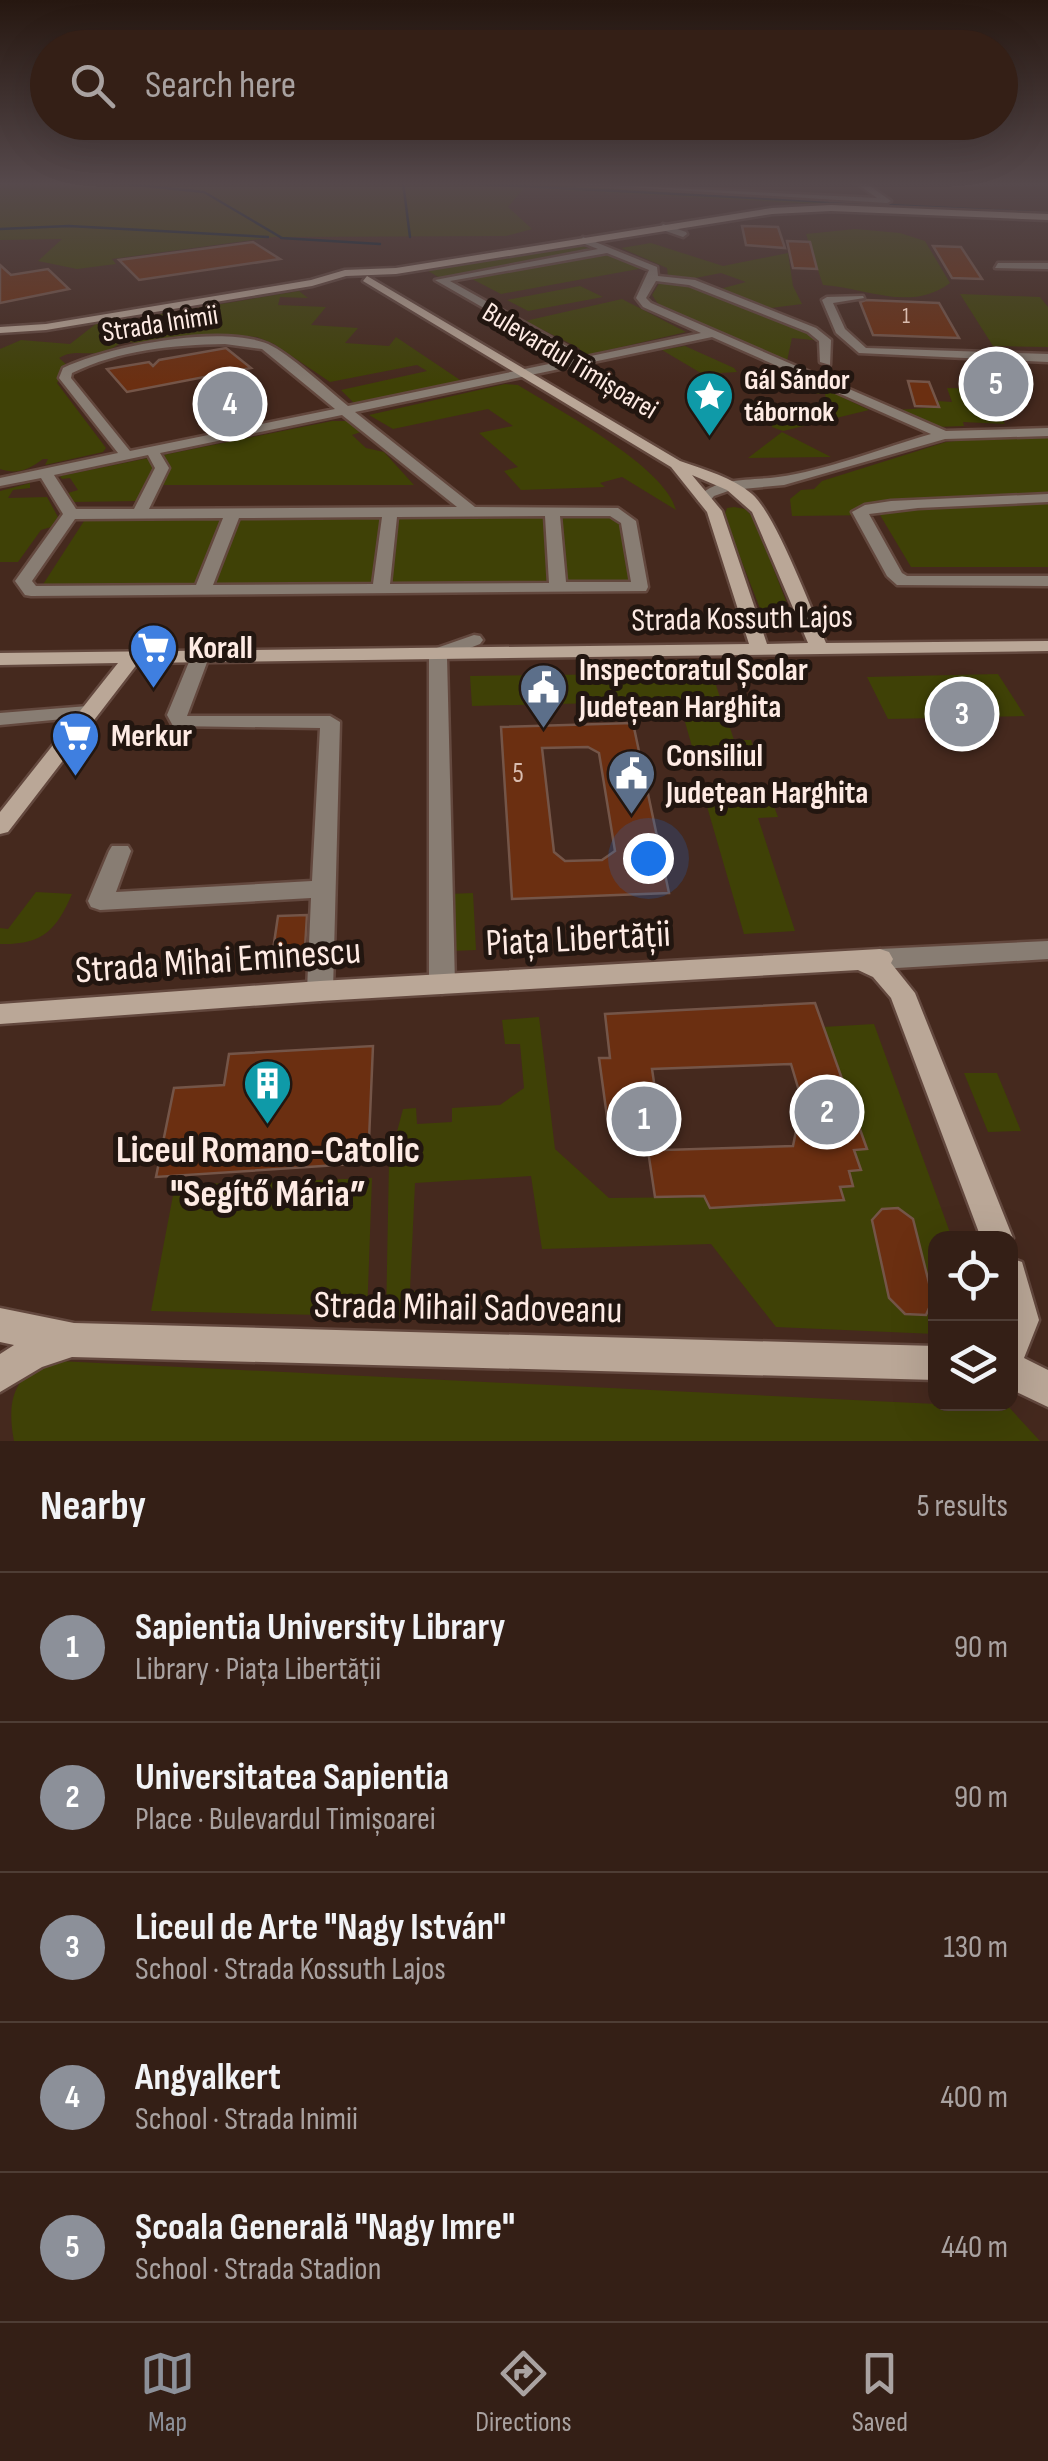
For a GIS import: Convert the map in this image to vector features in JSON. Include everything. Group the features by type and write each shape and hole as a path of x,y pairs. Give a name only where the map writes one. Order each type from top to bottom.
{"main road":[{"path":"3,335 527,249"},
{"name":"Bulevardul Timișoarei","path":"368,276 378,289"},
{"name":"Bulevardul Timișoarei","path":"342,280 378,289 676,464 724,483 754,504"},
{"name":"Bulevardul Timișoarei","path":"676,464 704,499 758,643"},
{"path":"704,499 754,504 816,642"},
{"name":"Strada Kossuth Lajos","path":"0,660 438,654 1048,634"},
{"name":"Strada Kossuth Lajos","path":"0,646 474,640 758,643"},
{"name":"Strada Kossuth Lajos","path":"816,642 1048,646"},
{"path":"0,827 132,658"},
{"path":"870,959 902,993 994,1231"},
{"name":"Piața Libertății","path":"442,984 870,959"},
{"name":"Strada Mihai Eminescu","path":"0,1014 442,984"},
{"path":"1018,1304 1022,1320 1018,1330"},
{"name":"Strada Mihail Sadoveanu","path":"0,1325 74,1340 928,1363"},
{"path":"0,1376 33,1352 74,1340"},
{"path":"1018,1374 1048,1389"}],"street":[{"path":"585,361 439,282 608,250 655,271 641,298 643,302 944,435"},
{"path":"1027,252 1046,266"},
{"path":"998,266 1046,266"},
{"path":"653,278 691,282 812,330 825,340 821,364"},
{"path":"859,298 827,300 843,336 863,351"},
{"path":"0,482 712,334"},
{"name":"Strada Inimii","path":"126,456 65,378 73,367 105,356 212,339 246,340 266,347 345,411"},
{"path":"786,366 821,364 863,351 1048,358"},
{"path":"345,411 472,512"},
{"path":"704,499 724,483 784,481 944,435 1048,432"},
{"path":"139,514 160,476 162,463 152,450"},
{"path":"45,472 72,514"},
{"path":"754,504 784,481"},
{"path":"1048,498 869,506 860,512 902,582 1048,581"},
{"path":"552,511 558,588"},
{"path":"552,511 622,514 628,521 640,587 31,591 23,582 72,514 552,511"},
{"path":"380,590 390,512"},
{"path":"202,592 233,513"},
{"name":"Strada Kossuth Lajos","path":"438,654 474,640"},
{"name":"Piața Libertății","path":"438,654 442,984"},
{"path":"200,657 178,714 180,722 330,722 320,991"},
{"path":"0,719 88,712"},
{"path":"120,852 100,901 326,889"},
{"name":"Piața Libertății","path":"870,959 1048,950"}],"shaded area":[{"path":"51,249 184,249 112,259 116,264 77,269 38,261"},
{"path":"545,249 592,249 644,268 501,294 470,278 455,281 461,285 453,286 425,269"},
{"path":"624,249 671,249 723,266 788,253 793,286 802,304 763,309 716,290 746,282 721,273 685,280 668,276 667,268"},
{"path":"811,249 930,249 950,283 935,292 903,297 823,285"},
{"path":"660,282 688,283 742,303 742,309 784,320 822,341 792,338 787,361 661,308 652,295"},
{"path":"580,286 603,297 528,311 507,300"},
{"path":"299,291 308,298 280,297 278,305 326,307 311,325 358,328 345,343 389,346 396,337 466,384 354,403 341,390 427,371 417,365 330,382 257,337 221,334 150,345 123,341 104,352 59,358 67,365 57,383 106,448 103,452 45,465 48,459 43,459 18,471 0,469 0,349 21,340 70,344 97,323 147,325 161,314"},
{"path":"960,294 1040,297 1048,307 1048,347 993,346"},
{"path":"622,299 686,332 583,356 579,348 525,321"},
{"path":"685,346 737,372 720,373 725,382 716,382 662,350"},
{"path":"505,384 518,385 608,440 652,475 668,493 676,510 622,477 600,483 605,487 521,490 504,471 518,467 479,433 513,426 488,409 393,429 369,415"},
{"path":"817,385 869,410 783,431 772,427 770,413 829,411 825,394 796,392 812,391"},
{"path":"947,388 986,389 1005,424 963,422 964,426 936,427 898,410 938,407 937,401 952,402"},
{"path":"332,421 348,421 361,432 352,435 366,448 384,452 414,485 147,485 138,501 72,502 68,493 78,490 70,478 60,476"},
{"path":"782,432 831,457 748,458"},
{"path":"1005,436 1048,437 1048,567 911,567 880,515 792,516 790,499 801,490 814,489 822,481 946,442"},
{"path":"30,483 30,488 13,490 8,498 47,497 58,517 51,527 41,530 18,562 0,562 0,491"},
{"path":"727,508 745,509 754,518 796,627 782,629 766,624 724,516"},
{"path":"606,515 623,520 639,580 42,586 84,521"},
{"path":"712,673 734,740 751,740 756,755 695,757 679,701 472,706 470,676"},
{"path":"998,674 1025,716 888,719 867,677"},
{"path":"772,801 778,817 758,818 795,931 744,934 706,803"},
{"path":"36,892 72,894 60,918 46,933 27,942 0,944 0,928 8,929"},
{"path":"473,893 476,950 452,951 449,894"},
{"path":"539,1017 555,1149 609,1198 704,1197 711,1208 844,1200 840,1187 853,1185 849,1171 861,1170 854,1150 866,1148 823,1027 874,1024 949,1231 928,1231 928,1334 776,1327 711,1244 542,1249 531,1176 415,1183 410,1290 425,1293 412,1316 386,1318 389,1162 403,1109 416,1108 417,1124 452,1122 452,1108 500,1105 524,1088 520,1044 505,1044 502,1020"},
{"path":"964,1073 997,1073 1021,1131 988,1132"},
{"path":"372,1178 367,1316 151,1311 175,1185"},
{"path":"58,1361 928,1404 928,1411 1012,1411 1040,1441 14,1441 11,1412 16,1389 31,1372"}],"building":[{"path":"199,249 265,249 280,259 139,280 119,260"},
{"path":"789,249 812,249 817,269 793,268"},
{"path":"935,249 962,249 982,279 952,278"},
{"path":"0,265 11,275 48,269 69,289 0,303"},
{"path":"860,302 939,303 959,338 873,335"},
{"path":"226,348 251,368 127,392 107,369 149,362 153,366 159,360"},
{"path":"908,381 929,382 939,407 915,406"},
{"name":"Consiliul Județean Harghita","path":"633,723 669,893 512,899 501,727","holes":["588,747 599,753 615,851 602,860 565,861 554,852 542,748"]},
{"path":"307,915 305,948 273,950 278,916"},
{"path":"815,1003 867,1149 854,1150 861,1170 849,1171 853,1186 840,1187 844,1200 710,1208 704,1196 655,1197 644,1124 608,1124 599,1058 610,1058 605,1014","holes":["791,1064 802,1101 793,1146 664,1150 652,1069"]},
{"name":"Liceul Romano-Catolic \"Segítő Mária”","path":"373,1046 368,1163 156,1177 174,1088 224,1085 229,1054"},
{"path":"898,1208 913,1219 928,1279 926,1315 905,1314 889,1298 872,1220 882,1209"}],"place":[{"name":"Școala Generală \"Nagy Imre\"","path":"996,384"},
{"name":"Angyalkert","path":"230,404"},
{"name":"Gál Sándor tábornok","path":"709,438"},
{"name":"Korall","path":"153,690"},
{"name":"Liceul de Arte \"Nagy István\"","path":"962,714"},
{"name":"Inspectoratul Școlar Județean Harghita","path":"544,730"},
{"name":"Merkur","path":"76,778"},
{"name":"Consiliul Județean Harghita","path":"631,816"},
{"name":"Universitatea Sapientia","path":"827,1112"},
{"name":"Sapientia University Library","path":"644,1119"},
{"name":"Liceul Romano-Catolic \"Segítő Mária”","path":"268,1126"}]}
